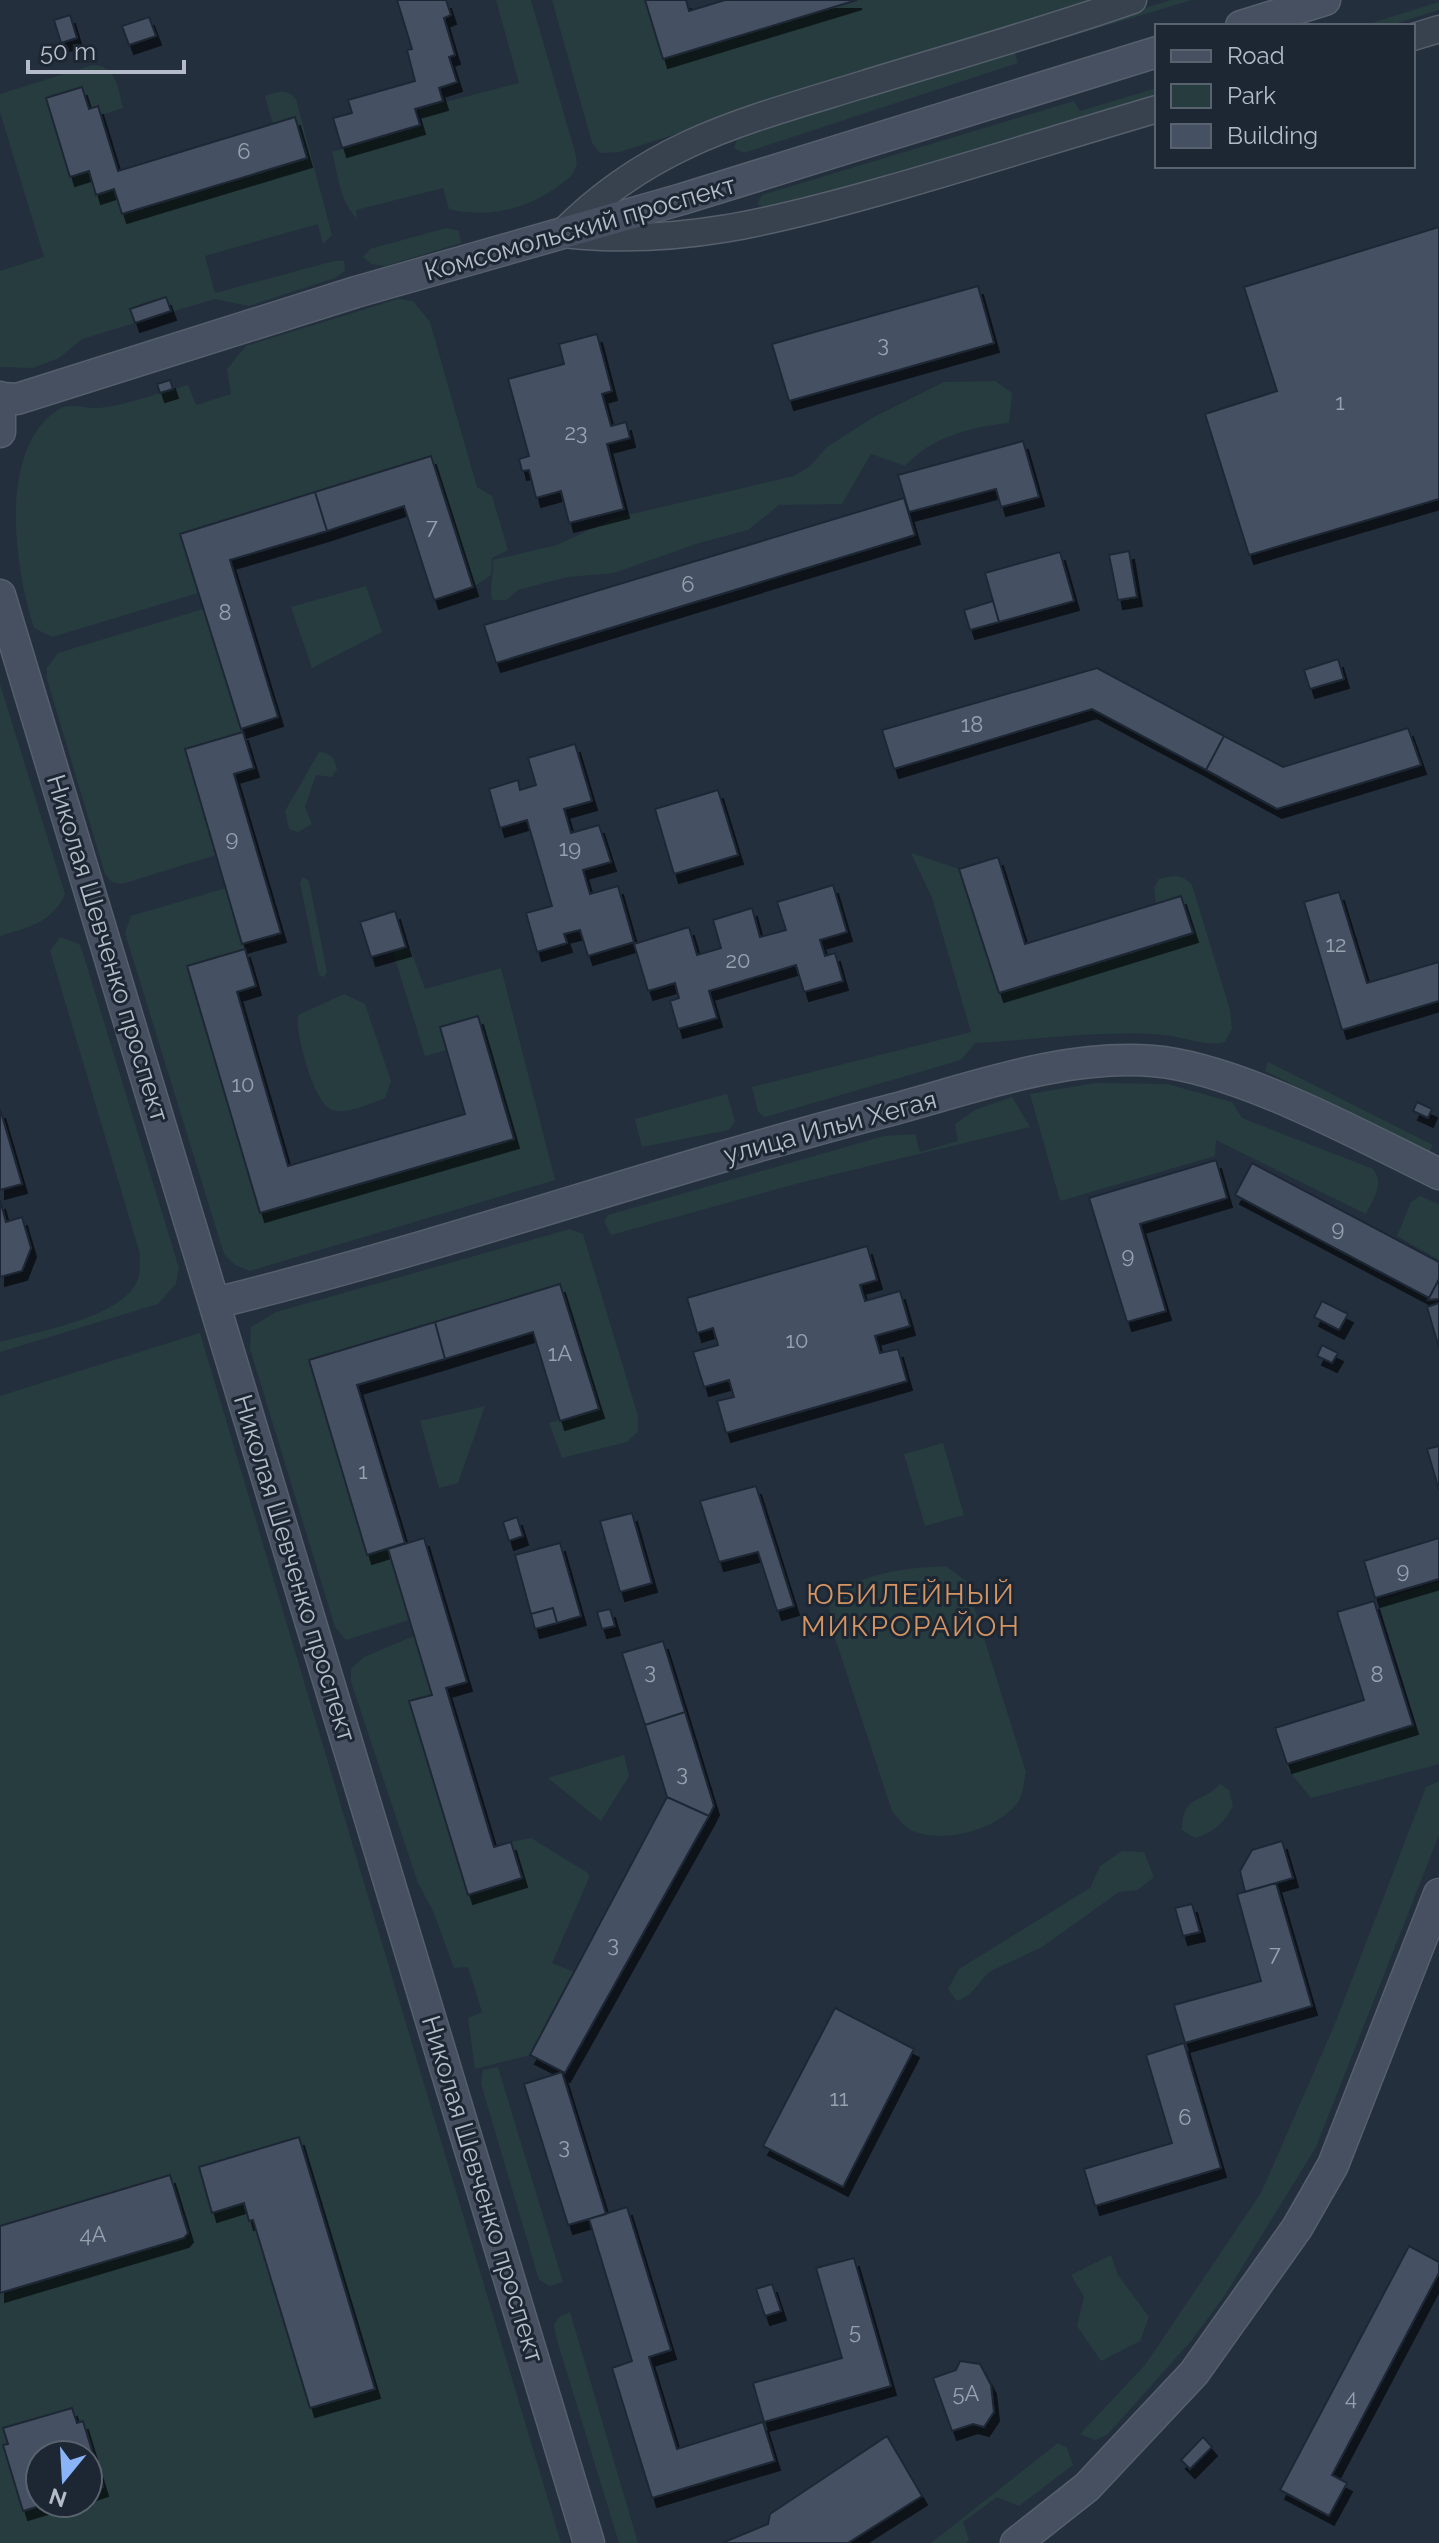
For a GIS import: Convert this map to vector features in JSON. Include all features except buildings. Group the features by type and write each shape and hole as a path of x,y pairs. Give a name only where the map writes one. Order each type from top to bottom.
{"main road":[{"path":"1247,24 1325,0"},
{"name":"Комсомольский проспект","path":"1,398 17,399 341,296 756,177 1155,53"},
{"path":"0,432 1,398"},
{"name":"Николая Шевченко проспект","path":"0,595 589,2543"},
{"name":"улица Ильи Хегая","path":"215,1303 799,1134 1018,1074 1071,1065 1153,1061 1195,1068 1330,1121 1439,1174"},
{"path":"1016,2543 1087,2487 1194,2373 1297,2228 1333,2165 1439,1894"}],"street":[{"path":"561,234 596,197 641,167 733,124 1133,0"},
{"path":"1415,36 1439,29"},
{"path":"561,234 609,239 667,238 773,222 1155,110"}],"green space":[{"path":"496,0 531,0 575,152 577,164 572,175 545,195 515,208 482,213 449,209 443,188 356,210 357,218 343,196 332,152 422,126 419,109 519,83"},
{"path":"552,0 645,0 663,59 857,0 1092,0 620,152 600,153 592,143"},
{"path":"1171,0 1192,0 1015,53 1018,63 744,153 734,148 740,131"},
{"path":"1439,2 1439,10 1394,24 1368,24"},
{"path":"93,65 101,66 112,74 123,108 101,115 98,106 89,109 89,171 96,195 114,189 122,213 307,158 295,118 273,124 265,96 289,93 296,99 332,235 323,244 318,224 205,256 215,293 334,261 344,261 345,271 335,278 249,306 215,299 82,339 59,358 33,368 0,367 0,271 44,257 0,112 0,94"},
{"path":"1155,89 1155,96 769,210 757,204 762,195 1074,101 1080,111"},
{"path":"446,228 459,231 461,243 385,266 371,264 363,257 370,249"},
{"path":"398,299 413,301 430,322 477,487 492,496 508,550 492,558 491,575 473,587 430,456 180,534 198,593 52,637 34,628 20,568 16,503 20,472 29,445 43,423 63,407 110,406 188,385 196,405 231,394 227,369 246,346"},
{"path":"995,381 1012,393 1009,423 952,435 927,448 905,466 871,454 842,504 779,505 748,530 699,543 614,573 567,577 518,590 507,600 492,600 493,560 557,545 615,518 794,476 810,466 827,447 872,418 944,382"},
{"path":"366,586 382,632 312,668 291,607"},
{"path":"203,609 243,732 185,749 216,855 122,884 112,882 105,874 47,679 47,668 58,653"},
{"path":"0,684 65,894 46,918 0,936"},
{"path":"319,752 331,757 337,769 332,777 316,775 305,807 312,824 298,832 289,829 285,811"},
{"path":"911,853 959,869 999,993 1192,933 1181,896 1156,904 1154,888 1159,879 1173,876 1184,878 1192,885 1230,1010 1232,1029 1225,1042 1210,1043 1164,1035 1117,1034 975,1043 961,1060 765,1117 758,1112 752,1087 971,1032 932,898"},
{"path":"303,877 309,881 327,972 324,977 319,975 300,883"},
{"path":"226,888 245,949 187,966 261,1213 514,1139 478,1016 440,1027 447,1050 425,1056 393,952 410,948 425,989 501,968 555,1180 250,1271 235,1265 224,1254 125,933 131,916"},
{"path":"60,937 79,944 82,950 179,1268 176,1284 158,1304 0,1352 0,1342 78,1321 116,1304 130,1292 139,1273 140,1254 50,951"},
{"path":"344,994 365,1004 391,1081 385,1098 358,1108 336,1111 330,1109 317,1093 302,1050 298,1015"},
{"path":"1268,1062 1433,1145 1430,1152 1265,1071"},
{"path":"1096,1083 1167,1084 1232,1102 1242,1118 1373,1169 1378,1180 1374,1197 1366,1214 1216,1140 1215,1156 1060,1201 1030,1094"},
{"path":"727,1094 735,1121 729,1130 642,1147 635,1119"},
{"path":"1012,1097 1030,1127 803,1182 611,1235 604,1221 608,1215 884,1136 915,1134 920,1152 958,1141 955,1124 975,1110"},
{"path":"1420,1196 1439,1204 1439,1260 1397,1236 1411,1202"},
{"path":"570,1229 583,1234 638,1416 638,1431 627,1442 562,1458 549,1423 598,1409 560,1285 309,1360 367,1554 388,1549 409,1620 346,1640 335,1627 250,1349 251,1327 276,1312"},
{"path":"200,1333 561,2543 0,2543 0,1396"},
{"path":"485,1406 458,1483 439,1488 420,1421"},
{"path":"943,1443 964,1515 925,1526 904,1454"},
{"path":"946,1566 966,1581 1026,1772 1018,1802 1009,1812 968,1832 936,1836 909,1829 892,1811 833,1632 828,1599 869,1578 899,1570"},
{"path":"1439,1582 1439,1764 1311,1798 1286,1767 1416,1725 1378,1601"},
{"path":"414,1636 432,1695 410,1701 468,1894 521,1879 511,1842 531,1838 588,1873 589,1878 552,1963 574,1972 530,2055 475,2069 468,2018 482,2012 468,1967 454,1968 433,1911 418,1883 351,1682 351,1669 364,1657"},
{"path":"624,1755 629,1776 601,1821 548,1778"},
{"path":"1439,1781 1439,1835 1316,2147 1225,2295 1191,2341 1107,2435 1095,2440 1080,2434 1145,2365 1261,2193 1334,2026 1426,1787"},
{"path":"1220,1784 1229,1790 1233,1806 1226,1817 1213,1830 1195,1838 1182,1830 1185,1810 1189,1805"},
{"path":"1122,1851 1144,1852 1154,1877 1138,1890 1119,1892 1042,1947 989,1972 970,1994 957,2001 948,1989 959,1969 1090,1888 1100,1866"},
{"path":"498,2067 563,2282 550,2286 539,2280 481,2084 483,2070"},
{"path":"1111,2255 1118,2275 1149,2317 1140,2341 1101,2361 1077,2326 1084,2297 1071,2275"},
{"path":"570,2312 638,2543 619,2543 557,2340 554,2325 559,2317"},
{"path":"1058,2443 1067,2448 1073,2465 1019,2506 997,2497 963,2522 969,2540 966,2543 931,2543"}],"district":[{"name":"ЮБИЛЕЙНЫЙ МИКРОРАЙОН","path":"911,1610"}]}
